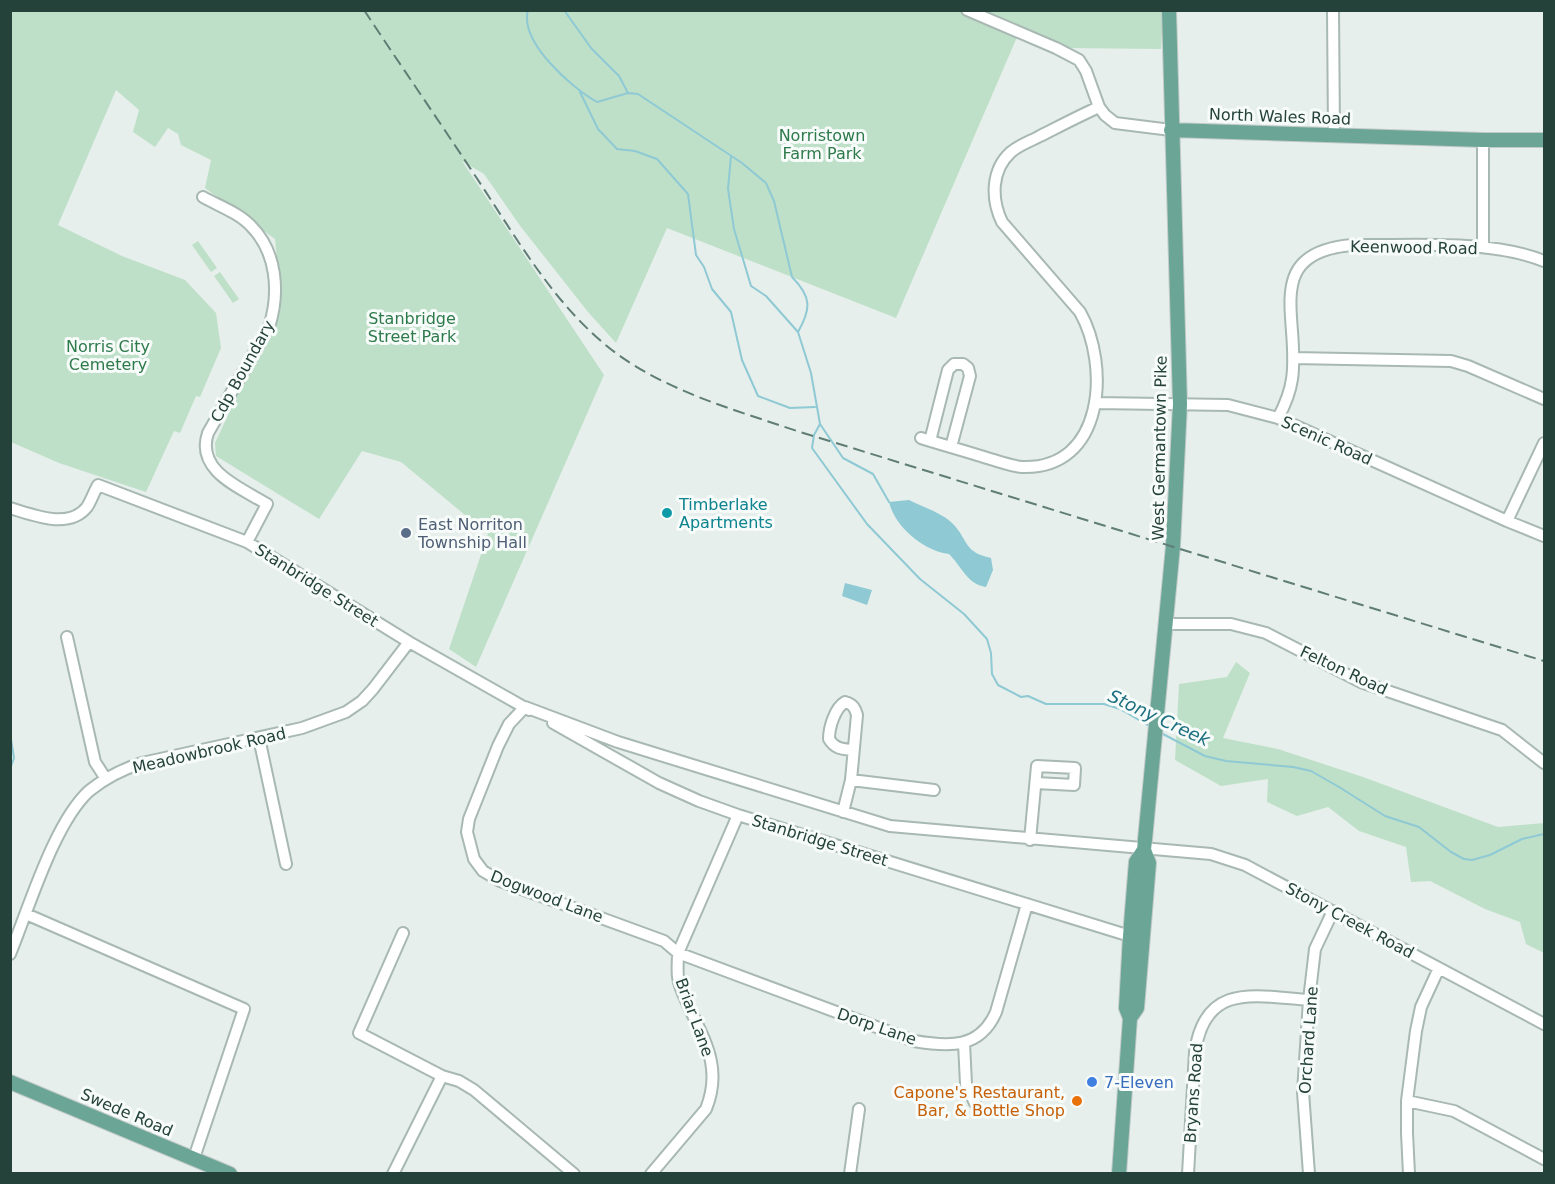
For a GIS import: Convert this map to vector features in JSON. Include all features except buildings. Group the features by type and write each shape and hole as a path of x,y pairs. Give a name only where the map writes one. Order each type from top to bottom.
{"main road":[{"name":"West Germantown Pike","path":"1130,1018 1137,1008 1149,863 1144,850 1173,546 1180,404 1169,10"},
{"name":"North Wales Road","path":"1171,130 1545,140"},
{"name":"West Germantown Pike","path":"1119,1173 1130,1018 1126,1008 1130,936 1136,862 1144,850"},
{"name":"Swede Road","path":"10,1082 230,1173"}],"street":[{"path":"951,447 970,376 968,368 963,364 954,364 948,370 926,440 1015,466 1034,466 1054,461 1076,445 1088,430 1096,403 1094,348 1084,319 1002,222 997,212 995,184 1001,166 1011,152 1100,107 1086,71 1075,57 967,10"},
{"path":"1333,10 1334,134"},
{"name":"North Wales Road","path":"1100,107 1105,115 1115,123 1171,130"},
{"path":"1482,247 1483,140"},
{"name":"Cdp Boundary","path":"203,197 238,215 251,225 264,243 276,286 269,327 205,441 208,461 216,471 267,504 248,542"},
{"name":"Keenwood Road","path":"1278,418 1288,399 1293,378 1289,294 1302,265 1314,253 1333,247 1352,245 1482,247 1517,252 1545,261"},
{"path":"1293,358 1451,361 1545,399"},
{"name":"Scenic Road","path":"1096,403 1228,405 1278,418 1545,536"},
{"path":"1507,521 1545,443"},
{"name":"Stanbridge Street","path":"10,508 38,517 68,519 86,507 98,485 248,542 409,642 659,783 699,801 1130,936"},
{"name":"Felton Road","path":"1166,624 1231,624 1266,633 1361,682 1502,730 1545,763"},
{"path":"67,637 95,762 106,779"},
{"name":"Meadowbrook Road","path":"10,954 51,851 67,820 88,792 121,770 142,763 302,728 346,712 373,690 409,642"},
{"name":"Stanbridge Street","path":"525,707 618,742 890,826 1144,850"},
{"name":"Dogwood Lane","path":"525,707 509,724 469,819 466,832 474,859 483,871 500,881 664,941 678,953"},
{"path":"259,738 286,864"},
{"path":"843,812 852,780 852,750"},
{"path":"852,780 934,790"},
{"path":"1030,840 1036,783"},
{"name":"Briar Lane","path":"651,1173 706,1109 714,1083 709,1054 678,978 678,953 738,815"},
{"name":"Stony Creek Road","path":"1144,850 1211,854 1245,865 1545,1024"},
{"path":"975,1103 966,1084 964,1043 990,1025 996,1012 1027,904"},
{"name":"Orchard Lane","path":"1310,1173 1303,1092 1310,1000 1315,949 1333,911"},
{"path":"26,914 244,1009 194,1158"},
{"path":"403,933 359,1033 474,1090 574,1173"},
{"name":"Dorp Lane","path":"678,953 914,1041 951,1045 964,1043"},
{"path":"1409,1173 1407,1101 1416,1031 1421,1007 1440,968"},
{"name":"Bryans Road","path":"1188,1173 1195,1052 1197,1036 1207,1013 1218,1005 1244,996 1310,1000"},
{"path":"393,1173 442,1076"},
{"path":"1407,1101 1454,1110 1545,1159"},
{"path":"850,1173 859,1109"}],"green space":[{"path":"10,11 1163,11 1161,49 1065,48 1020,30 896,318 667,228 616,343 588,312 521,227 484,174 462,161 604,375 476,667 449,649 488,534 401,462 362,451 319,519 216,456 215,443 281,301 275,239 205,188 211,160 181,145 178,134 168,128 155,147 133,132 139,110 116,90 58,225 122,256 185,280 216,313 221,348 200,397 196,396 180,433 174,431 146,492 59,463 11,442"},
{"path":"198,241 217,268 211,272 192,245"},
{"path":"220,272 239,299 233,303 214,276"},
{"path":"1236,662 1250,673 1223,738 1278,749 1363,777 1498,827 1544,823 1544,953 1526,944 1520,922 1485,909 1430,881 1411,882 1406,847 1359,831 1328,807 1297,816 1267,802 1268,779 1221,786 1175,760 1179,684 1227,677"}],"water":[{"path":"909,500 944,517 954,525 971,549 982,556 991,558 993,570 986,587 969,579 949,554 921,543 904,529 889,502"},
{"path":"845,583 872,590 867,605 842,596"}],"waterway":[{"name":"Stony Creek","path":"528,10 527,23 531,36 539,49 562,75 586,95 597,102 628,93 638,94 742,163 766,183 774,201 792,277 806,297 807,310 798,332 811,373 820,424 814,435 812,448 867,524 920,579 964,614 987,639 991,653 992,674 998,685 1021,697 1028,696 1046,704 1104,704 1120,709 1151,727"},
{"name":"Stony Creek","path":"564,10 591,48 619,76 628,93"},
{"name":"Stony Creek","path":"580,92 598,129 617,149 635,151 657,159 688,194 696,255 704,267 712,289 731,312 742,360 758,396 790,408 815,407"},
{"name":"Stony Creek","path":"731,156 728,189 734,229 751,286 766,296 798,332"},
{"name":"Stony Creek","path":"820,424 843,458 873,474 889,502"},
{"path":"10,733 14,758 10,769"},
{"name":"Stony Creek","path":"1161,733 1205,756 1226,761 1293,767 1311,771 1385,816 1419,827 1451,852 1464,859 1472,860 1490,855 1522,839 1544,834"}],"railway":[{"path":"364,10 545,279 585,326 607,346 651,375 713,402 797,431 1544,661"}],"place":[{"name":"Timberlake Apartments","path":"667,513"},
{"name":"East Norriton Township Hall","path":"406,533"},
{"name":"7-Eleven","path":"1092,1082"},
{"name":"Capone's Restaurant, Bar, & Bottle Shop","path":"1077,1101"}],"park label":[{"name":"Norristown Farm Park","path":"822,144"},
{"name":"Stanbridge Street Park","path":"412,327"},
{"name":"Norris City Cemetery","path":"108,355"}]}
